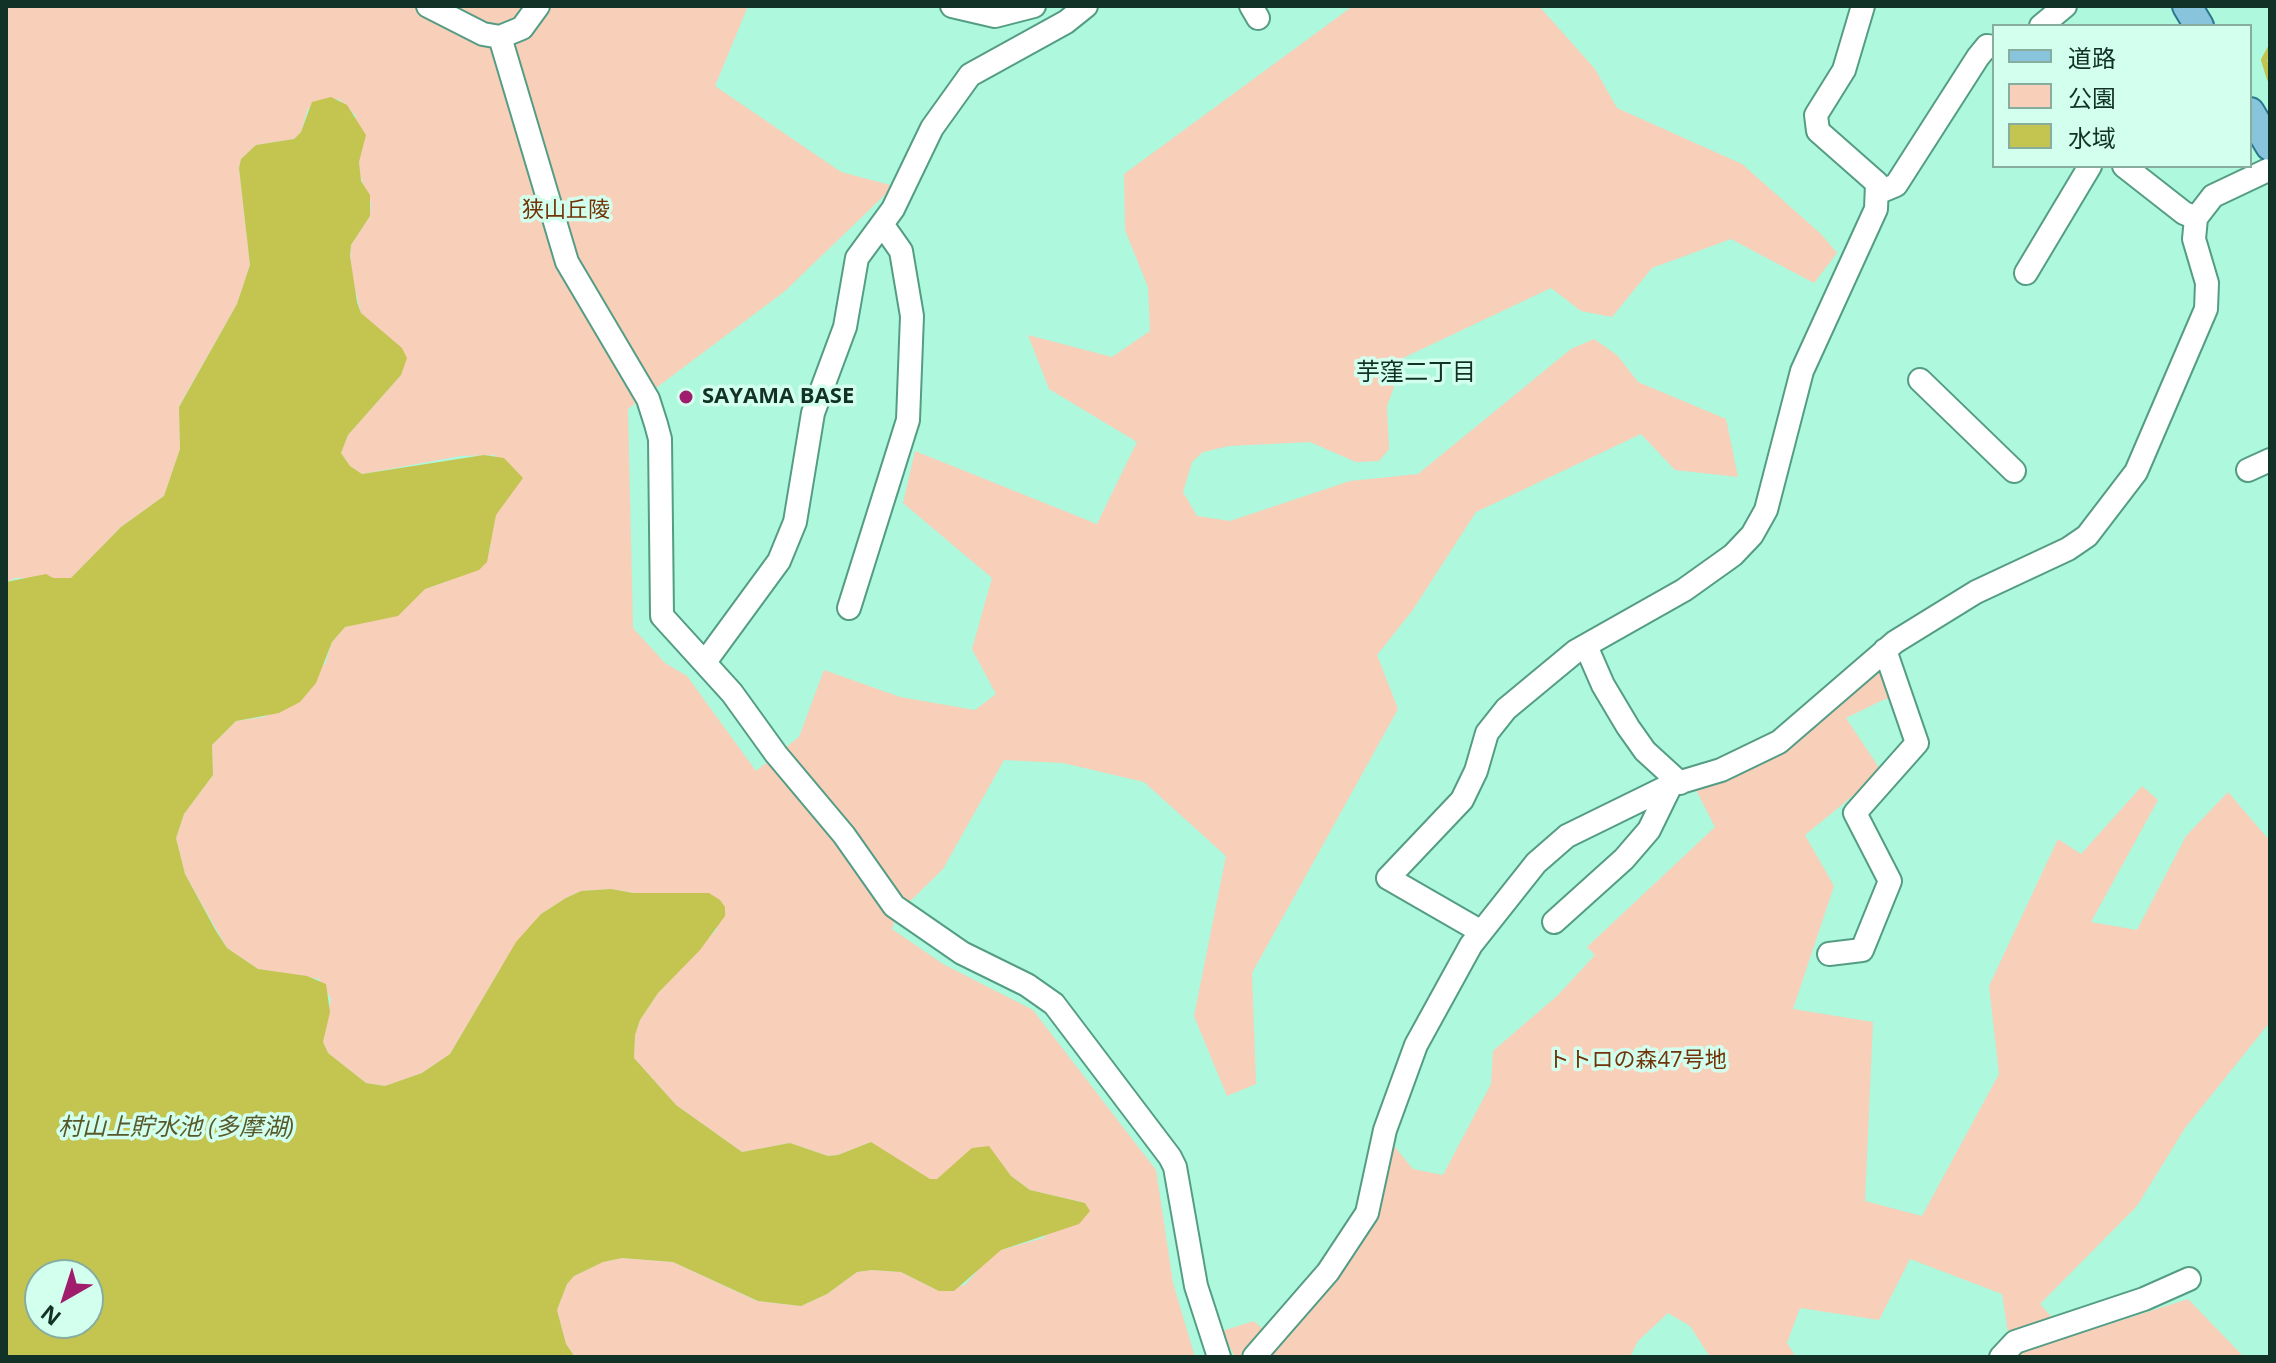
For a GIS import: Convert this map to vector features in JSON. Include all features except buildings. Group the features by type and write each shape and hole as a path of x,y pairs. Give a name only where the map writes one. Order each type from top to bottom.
{"main road":[{"path":"2187,6 2198,24"},
{"path":"2252,115 2270,146"}],"street":[{"path":"428,6 483,34 500,37 522,28 538,6"},
{"path":"952,6 995,16 1034,6"},
{"path":"705,662 768,579 795,522 813,413 845,327 857,258 882,224 932,128 960,84 988,64 1066,22 1086,6"},
{"path":"1480,931 1388,878 1462,800 1476,771 1487,733 1506,709 1536,681 1586,646 1684,590 1733,555 1752,535 1766,510 1802,371 1876,209 1877,183 1818,131 1816,115 1844,70 1863,6"},
{"path":"2043,24 2065,6"},
{"path":"500,37 567,262 648,399 656,424 660,439 660,608 667,624 705,662 820,805 894,906 962,953 1027,985 1054,1004 1170,1157 1175,1167 1196,1286 1219,1357"},
{"path":"1877,193 1896,185 1978,57 1987,46 1992,47"},
{"path":"2026,273 2089,168"},
{"path":"2127,168 2184,213 2196,218"},
{"path":"1254,1357 1328,1272 1367,1213 1385,1130 1407,1064 1480,931 1536,863 1567,836 1675,784 1721,770 1779,742 1885,650 1976,592 2068,549 2087,536 2136,472 2206,309 2207,283 2194,239 2196,218 2213,196 2270,169"},
{"path":"849,608 908,420 910,305 901,251 882,224"},
{"path":"1920,380 2014,471"},
{"path":"2248,470 2270,460"},
{"path":"1586,646 1603,685 1628,727 1675,784"},
{"path":"1829,954 1862,950 1890,881 1855,813 1917,743 1885,650"},
{"path":"1554,922 1624,859 1649,830 1675,784"},
{"path":"2001,1357 2015,1342 2144,1299 2189,1279"}],"green space":[{"name":"狭山丘陵","path":"6,6 748,6 715,86 841,172 894,186 785,291 628,409 633,628 665,663 687,676 756,771 799,737 824,670 900,697 975,710 996,694 972,649 992,578 903,503 915,451 1097,524 1137,442 1049,389 1028,335 1112,357 1150,331 1148,287 1125,230 1124,174 1353,6 1539,6 1595,69 1617,108 1742,164 1821,234 1837,253 1814,283 1731,239 1652,268 1612,317 1581,311 1551,288 1405,357 1387,406 1389,449 1379,461 1356,462 1310,442 1229,446 1203,452 1192,462 1183,492 1197,516 1230,521 1350,481 1418,474 1571,349 1594,339 1617,355 1638,382 1726,419 1738,477 1675,470 1641,434 1476,512 1412,611 1377,655 1398,709 1252,973 1256,1084 1227,1096 1194,1016 1226,856 1144,782 1063,763 1004,760 943,869 897,914 892,929 943,964 1033,1010 1156,1170 1173,1283 1195,1357 575,1357 566,1344 557,1310 567,1284 574,1276 602,1262 622,1258 673,1262 757,1301 801,1306 827,1294 857,1272 872,1270 901,1272 939,1291 965,1285 990,1256 1001,1250 1043,1238 1085,1203 1030,1190 1011,1176 988,1146 937,1179 930,1179 922,1177 871,1142 828,1156 790,1143 742,1152 676,1105 634,1058 635,1035 640,1020 658,993 717,929 709,893 633,893 611,889 581,891 566,898 541,914 499,971 450,1054 422,1073 385,1086 366,1083 328,1053 323,1042 331,999 319,979 258,969 227,948 185,874 176,838 184,814 213,775 212,745 236,721 264,717 325,664 332,642 345,627 374,620 425,589 448,581 490,551 491,527 496,515 495,455 461,456 362,474 350,466 341,453 348,435 401,375 361,313 350,269 351,245 370,216 371,203 360,176 356,116 339,99 308,108 301,132 294,139 256,145 241,159 239,168 250,265 237,304 179,406 180,449 164,496 121,527 71,578 16,578 6,582"},
{"name":"トトロの森47号地","path":"1881,669 1892,700 1885,699 1846,718 1882,772 1805,835 1834,886 1793,1009 1873,1022 1865,1201 1922,1216 1999,1074 1989,986 2058,839 2081,854 2142,786 2158,800 2091,922 2137,930 2186,836 2228,792 2270,841 2270,1022 2185,1128 2137,1206 2040,1304 2069,1337 2188,1299 2244,1357 2012,1357 2002,1294 1910,1259 1879,1320 1800,1308 1787,1343 1796,1357 1710,1357 1690,1326 1668,1313 1638,1341 1630,1357 1263,1357 1339,1271 1390,1141 1413,1169 1443,1175 1491,1084 1493,1051 1558,995 1595,955 1587,947 1715,827 1693,784"},
{"path":"1254,1321 1267,1333 1245,1357 1235,1357 1222,1331"}],"water":[{"name":"村山上貯水池 (多摩湖)","path":"331,97 347,105 366,135 359,162 361,181 370,195 370,216 351,245 350,256 357,302 361,313 402,348 407,358 401,375 348,435 341,453 350,466 362,474 484,455 504,458 523,478 496,515 487,562 479,570 425,589 398,616 345,627 332,642 316,683 300,702 279,713 236,721 212,745 213,775 184,814 176,838 185,874 227,948 258,969 307,976 326,984 330,1012 323,1042 328,1053 366,1083 385,1086 422,1073 450,1054 516,942 541,914 566,898 581,891 611,889 633,893 709,893 725,907 725,916 700,950 658,993 640,1020 635,1035 634,1058 676,1105 742,1152 790,1143 828,1156 871,1142 930,1179 937,1179 972,1148 989,1146 1011,1176 1030,1190 1085,1203 1090,1211 1079,1224 1001,1250 954,1291 939,1291 901,1272 872,1270 857,1272 827,1294 801,1306 758,1301 673,1262 622,1258 603,1262 574,1276 567,1284 557,1310 566,1344 575,1357 6,1357 6,582 46,574 53,578 71,578 121,527 164,496 180,449 179,407 237,304 250,265 239,168 241,159 256,145 294,139 301,132 312,102"}],"waterway":[{"path":"2270,49 2264,60 2270,79"}],"place":[{"name":"SAYAMA BASE","path":"686,397"}],"district":[{"name":"芋窪二丁目","path":"1416,373"}]}
